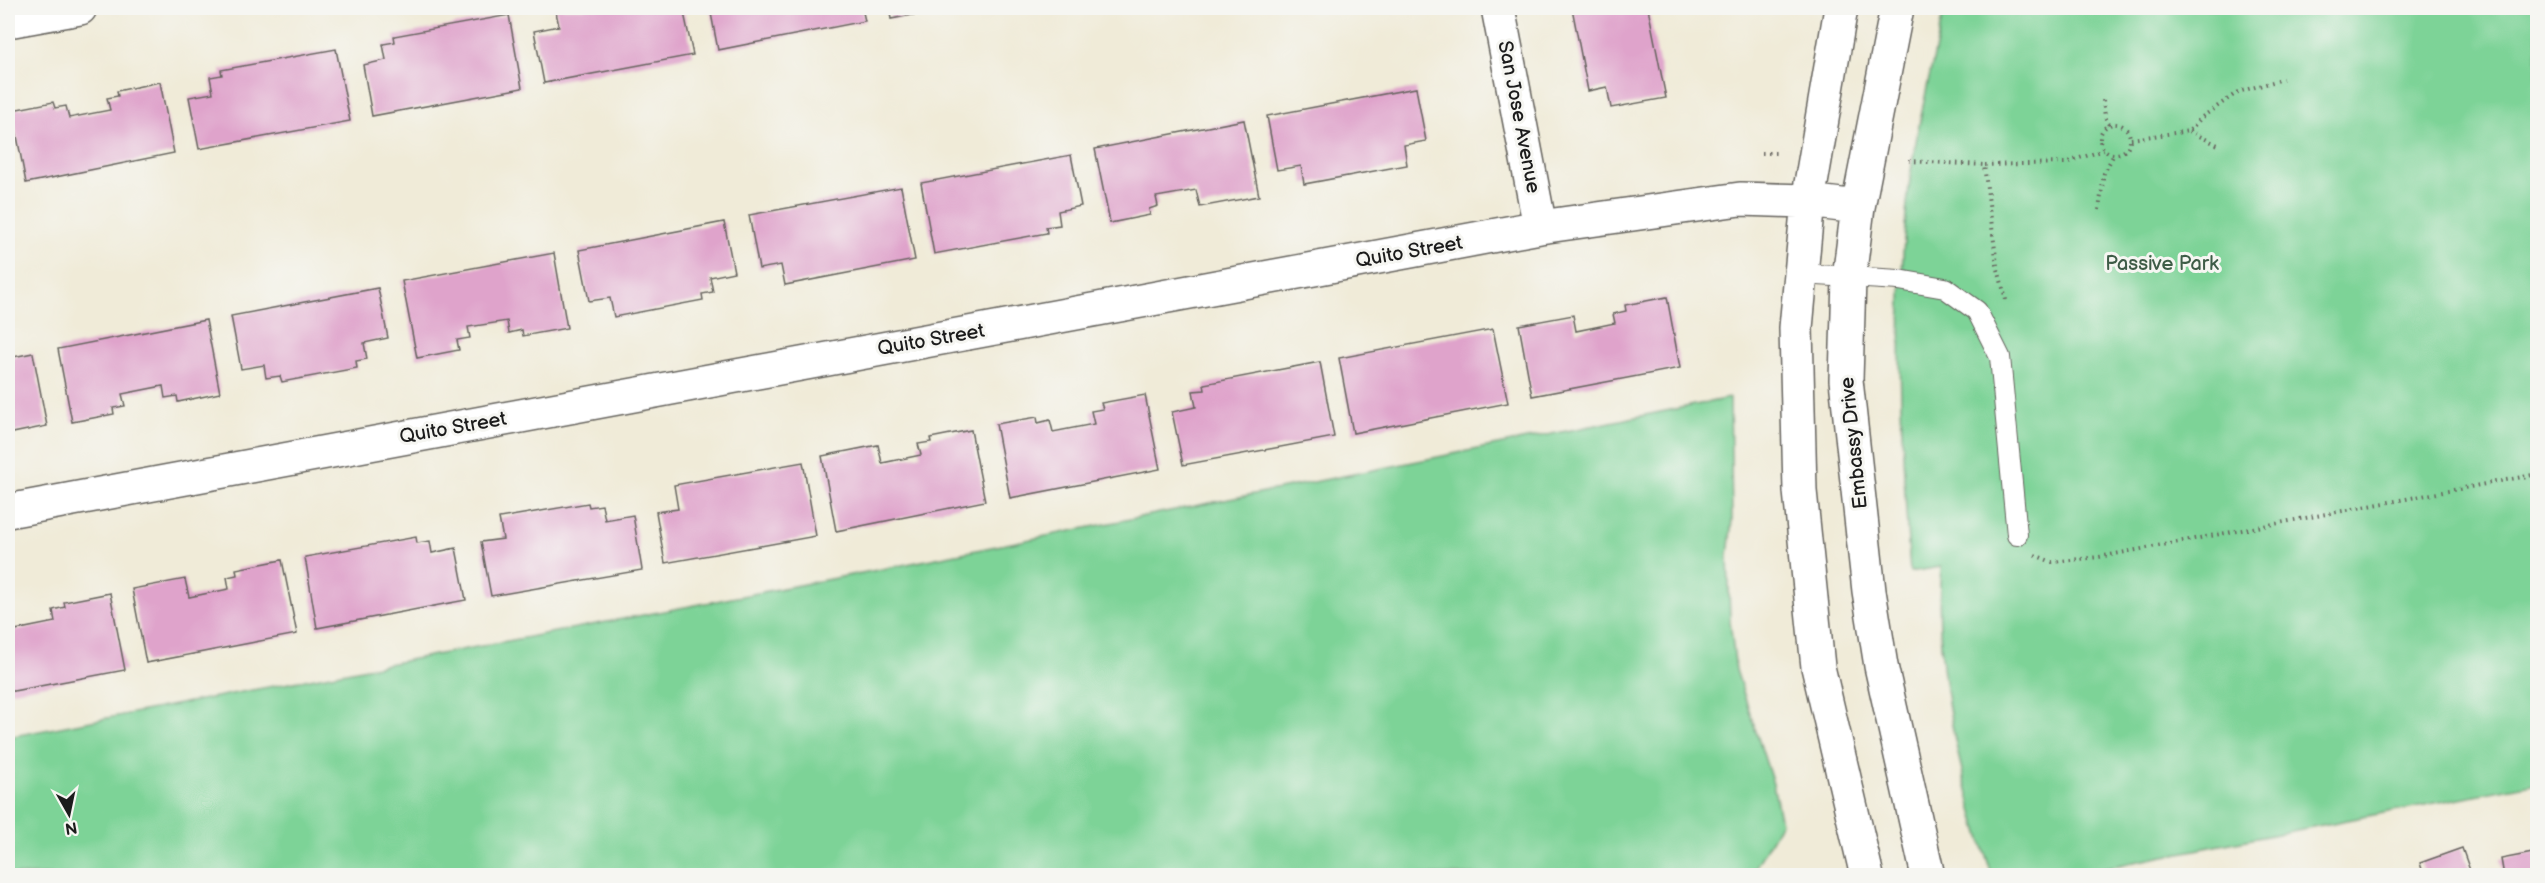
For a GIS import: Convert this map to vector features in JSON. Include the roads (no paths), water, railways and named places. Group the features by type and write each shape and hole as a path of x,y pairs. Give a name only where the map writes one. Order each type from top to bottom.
{"street":[{"name":"San Jose Avenue","path":"1498,8 1540,227"},
{"path":"1840,8 1808,201 1796,328 1800,491 1818,667 1867,876"},
{"name":"Embassy Drive","path":"1897,8 1858,207 1849,278 1846,380 1869,591 1881,666 1928,876"},
{"path":"8,21 64,9"},
{"name":"Quito Street","path":"8,511 1540,227 1740,199 1808,201 1858,207"}],"lane":[{"path":"1801,274 1899,280 1945,288 1977,311 2000,357 2017,535"}],"park label":[{"name":"Passive Park","path":"2162,264"}]}
